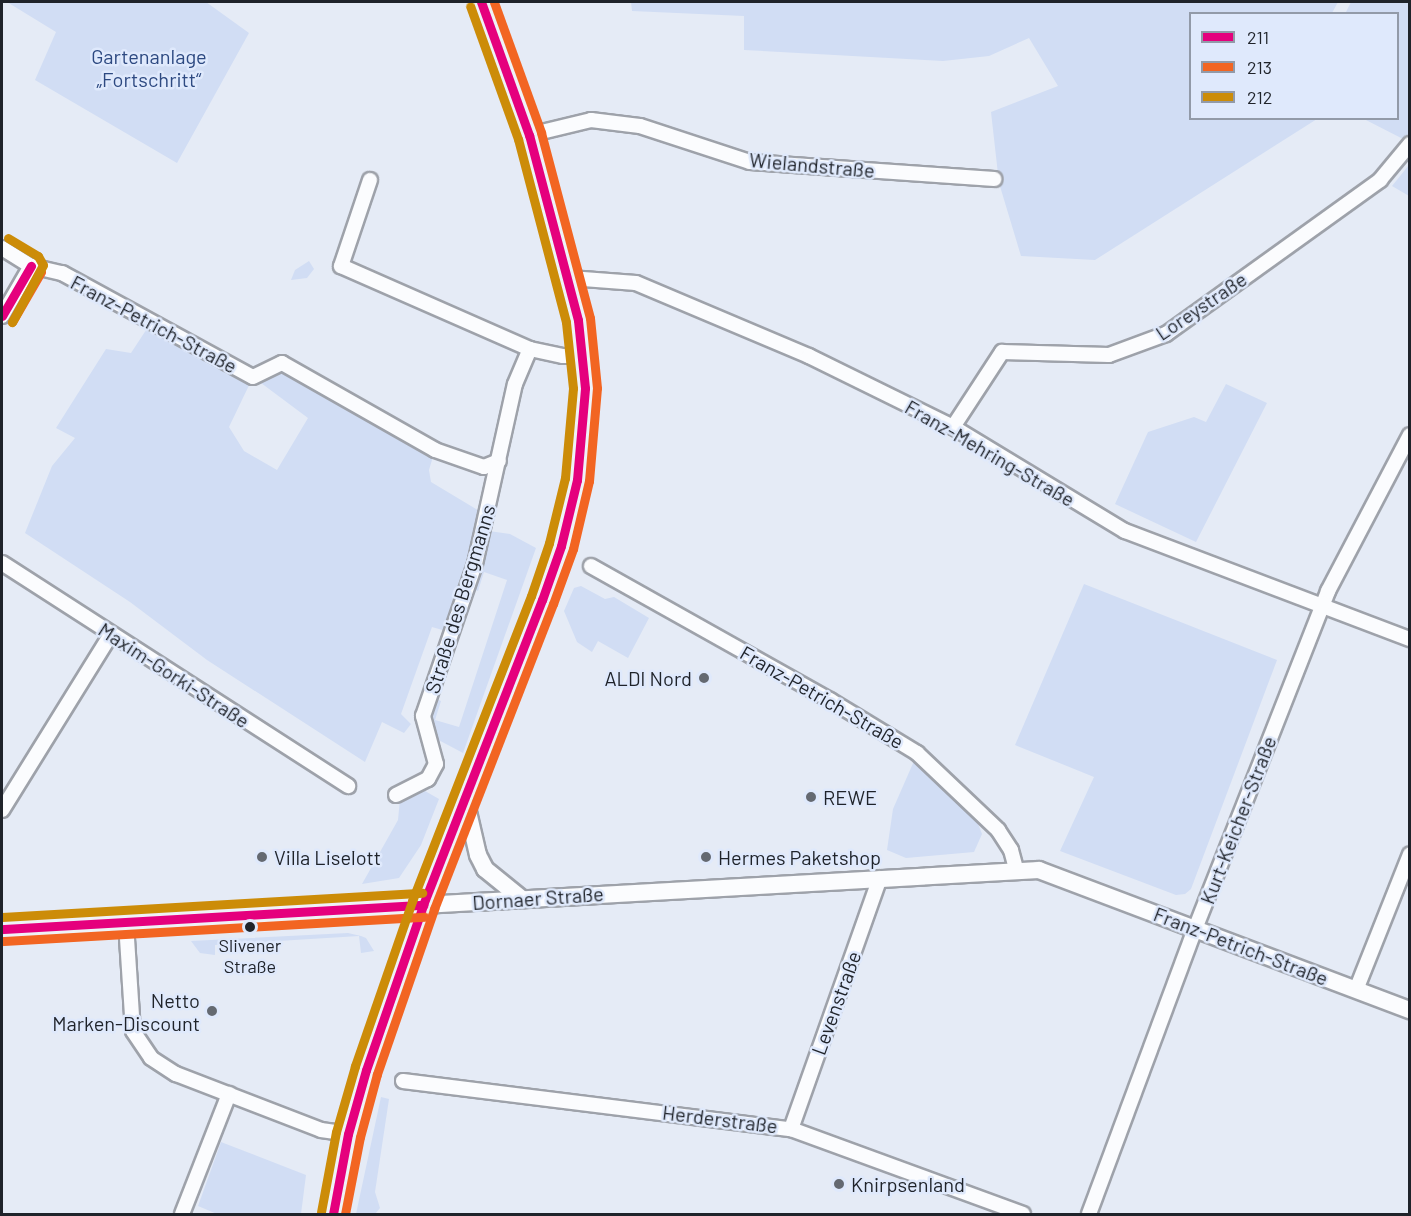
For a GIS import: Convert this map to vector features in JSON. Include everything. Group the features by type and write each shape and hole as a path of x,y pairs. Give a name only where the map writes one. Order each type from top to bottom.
{"main road":[{"path":"333,1215 348,1134 423,905 466,803 566,526 582,435 583,356 570,278 529,135 481,2"},
{"name":"Dornaer Straße","path":"2,929 423,905"}],"street":[{"name":"Wielandstraße","path":"529,135 591,120 640,126 750,162 994,179"},
{"name":"Loreystraße","path":"953,427 1002,352 1109,356 1166,334 1380,180 1410,144"},
{"path":"370,180 341,266 530,349 563,357 583,356"},
{"name":"Franz-Petrich-Straße","path":"2,248 31,266 62,273 253,377 282,363 435,450 484,466 499,461"},
{"path":"2,315 31,266"},
{"name":"Franz-Mehring-Straße","path":"570,278 636,283 809,356 953,427 1125,531 1410,639"},
{"name":"Straße des Bergmanns","path":"396,795 428,779 436,764 423,716 475,564 516,384 530,349"},
{"name":"Kurt-Keicher-Straße","path":"1089,1215 1195,929 1322,605 1410,435"},
{"name":"Maxim-Gorki-Straße","path":"2,563 348,786"},
{"name":"Franz-Petrich-Straße","path":"591,566 830,700 917,753 998,830 1011,850 1016,869"},
{"path":"2,810 111,633"},
{"path":"466,803 478,855 485,869 522,899"},
{"path":"1356,990 1410,854"},
{"name":"Dornaer Straße","path":"423,905 1016,869 1039,870"},
{"name":"Franz-Petrich-Straße","path":"1039,870 1410,1010"},
{"name":"Levenstraße","path":"791,1129 880,878"},
{"path":"126,923 133,1031 140,1046 176,1074 328,1131 348,1134"},
{"name":"Herderstraße","path":"403,1081 791,1129 1023,1215"},
{"path":"182,1215 229,1094"}],"green space":[{"name":"Gartenanlage „Fortschritt“","path":"7,2 206,2 249,33 177,163 35,80 56,32"},
{"path":"631,2 1338,2 1333,12 1189,12 1189,120 1315,120 1095,260 1021,256 999,183 991,112 1058,86 1029,38 989,56 943,61 744,50 744,16 632,11"},
{"path":"1351,2 1409,2 1410,131 1405,140 1366,120 1399,120 1399,12 1346,12"},
{"path":"1409,165 1409,196 1392,186"},
{"path":"309,261 314,269 307,278 291,280 295,270"},
{"path":"152,321 253,377 282,363 435,450 429,470 431,482 486,515 446,631 432,627 401,714 411,724 404,733 382,722 365,762 207,660 130,602 25,533 52,466 75,438 56,428 106,349 131,353","holes":["253,377 308,418 277,470 244,451 229,427"]},
{"path":"1226,384 1267,403 1196,542 1115,504 1148,432 1194,417 1206,422"},
{"path":"489,531 510,534 536,548 463,753 431,736 423,716 430,696 441,701 435,720 459,727 507,580 484,572 478,591 471,588"},
{"path":"1084,584 1277,660 1191,889 1185,894 1176,895 1060,851 1094,777 1015,745"},
{"path":"581,586 605,599 614,597 649,618 628,658 598,641 592,652 577,642 564,611 574,588"},
{"path":"914,761 975,816 982,834 974,852 906,858 887,850 893,809"},
{"path":"418,787 439,799 421,845 399,878 362,884 398,820 400,799"},
{"path":"348,933 361,936 366,938 374,951 361,953 359,936 215,945 215,955 200,953 191,941"},
{"path":"381,1097 389,1099 375,1192 380,1208 375,1214 356,1214"},
{"path":"221,1142 306,1175 301,1214 217,1214 198,1206"}],"transit line":[{"name":"211","path":"333,1214 348,1134 366,1070 423,905 542,600 561,546 577,480 585,388 578,320 529,135 481,2"},
{"name":"213","path":"345,1214 360,1137 377,1074 434,909 573,549 589,481 597,388 590,318 541,132 494,2"},
{"name":"212","path":"321,1212 336,1132 355,1066 412,901 531,596 549,543 565,478 573,388 566,322 518,139 470,6"},
{"name":"212","path":"8,238 38,256 43,265 12,322"},
{"name":"211","path":"2,316 31,266"},
{"name":"213","path":"12,322 41,272"},
{"name":"212","path":"2,917 422,893"},
{"name":"211","path":"2,929 423,905"},
{"name":"213","path":"3,941 424,917"}],"place":[{"name":"ALDI Nord","path":"704,678"},
{"name":"REWE","path":"811,797"},
{"name":"Villa Liselott","path":"262,857"},
{"name":"Hermes Paketshop","path":"706,857"},
{"name":"Slivener Straße","path":"250,927"},
{"name":"Netto Marken-Discount","path":"212,1011"},
{"name":"Knirpsenland","path":"839,1184"}]}
